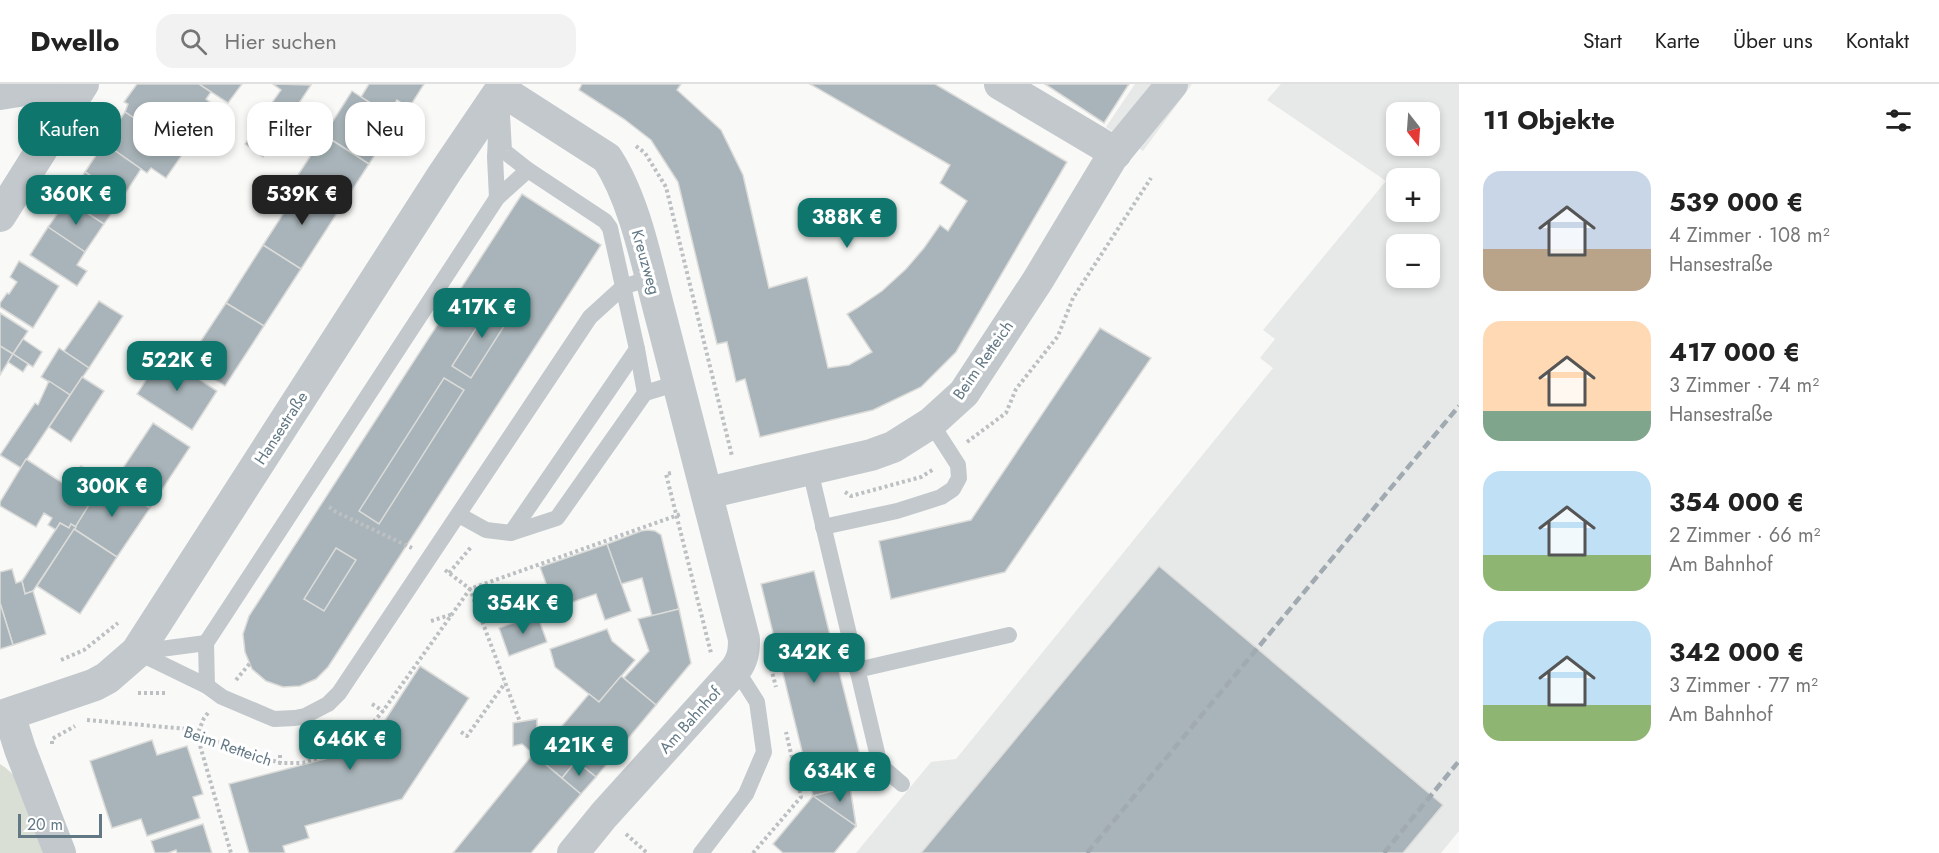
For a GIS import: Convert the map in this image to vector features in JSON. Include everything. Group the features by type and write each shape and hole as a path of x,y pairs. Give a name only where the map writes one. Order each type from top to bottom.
{"street":[{"path":"1000,84 1072,115 1116,153"},
{"name":"Beim Retteich","path":"709,502 810,470 871,455 893,447 931,423 964,393 1121,145 1172,84"},
{"name":"Kreuzweg","path":"503,87 607,158 618,175 628,201 636,282 678,383 709,502"},
{"name":"Hansestraße","path":"4,716 94,685 107,678 138,652 431,194 503,87"},
{"path":"0,93 37,88 78,92 0,216"},
{"name":"Am Bahnhof","path":"573,853 724,664 742,661 744,639 709,502"},
{"path":"4,716 20,749 60,853"}],"lane":[{"path":"503,87 504,151 528,170 605,221 636,282 637,349 645,393"},
{"path":"496,198 495,157 503,87"},
{"path":"207,686 206,643 496,198 528,170"},
{"path":"138,652 207,686 222,697 274,719 305,716 328,704 339,693 590,317 636,282"},
{"path":"511,533 637,349"},
{"path":"459,515 486,530 511,533 557,518 645,393 678,383"},
{"path":"823,527 897,511 941,497 953,489 959,478 958,465 931,423"},
{"path":"810,470 880,765 902,784"},
{"path":"857,670 1009,635"},
{"path":"138,652 206,643"},
{"name":"Am Bahnhof","path":"701,853 746,794 764,752 757,702 724,664"}],"path":[{"path":"666,474 724,664"},
{"path":"470,589 709,502"},
{"path":"329,507 430,558 470,589 520,722"},
{"name":"Beim Retteich","path":"86,720 187,729 197,735 280,763 303,763 338,752 362,735 383,711 470,589"},
{"path":"431,621 453,614"},
{"path":"231,853 197,735 204,718 251,662"},
{"path":"461,732 467,736 505,682"},
{"path":"135,693 165,692 172,696"},
{"path":"372,705 383,711"},
{"path":"280,755 280,763"}],"shaded area":[{"path":"1135,84 1192,84 1143,151 1106,127"},
{"path":"1281,84 1459,84 1459,831 1441,853 856,853 931,762 956,759 1273,368 1260,358 1275,339 1263,330 1386,181 1267,100"},
{"path":"0,764 10,771 25,792 47,853 0,853"}],"building":[{"path":"137,84 199,84 211,92 206,99 210,102 133,102 133,117 125,112 128,104 124,102"},
{"path":"199,84 242,84 226,102"},
{"path":"273,84 311,85 300,102 273,102 281,90"},
{"path":"369,84 424,84 413,102 397,100 396,102 369,102 361,97"},
{"path":"582,84 681,84 677,90 721,130 743,175 769,288 807,277 828,368 849,365 872,352 847,314 882,291 906,269 940,225 948,231 967,201 940,183 950,165 810,84 935,84 1067,162 956,352 921,387 873,410 760,437 745,379 736,382 727,342 717,344 678,182 651,140 624,119 579,90"},
{"path":"1045,84 1129,84 1104,123"},
{"path":"352,91 368,102 345,102"},
{"path":"345,102 345,149 333,141 333,121"},
{"path":"125,112 133,117 133,156 181,156 166,178 151,168 147,173 121,155 121,118"},
{"path":"333,141 345,149 345,156 357,156 369,164 341,207 296,178 310,156 333,156"},
{"path":"121,155 141,169 123,197 85,172 95,156"},
{"path":"357,156 374,156 369,164"},
{"path":"85,172 123,197 104,224 67,200"},
{"path":"303,183 341,207 301,269 263,245"},
{"path":"522,194 601,245 328,667 316,679 300,686 283,687 266,681 252,669 245,652 243,634 249,616"},
{"path":"67,200 104,224 85,252 48,227"},
{"path":"48,227 85,252 77,265 87,271 77,286 30,255"},
{"path":"263,245 301,269 264,326 226,303"},
{"path":"19,261 59,286 33,328 0,307 0,303 17,282 10,277"},
{"path":"494,300 513,312 471,378 452,366"},
{"path":"99,301 123,316 89,368 64,351"},
{"path":"226,303 264,326 225,386 187,362"},
{"path":"0,313 28,331 13,354 0,346"},
{"path":"1100,328 1151,358 1005,572 891,599 879,541 971,520"},
{"path":"23,339 42,352 33,367 13,354"},
{"path":"0,346 13,354 0,375"},
{"path":"59,348 89,368 70,395 41,377"},
{"path":"13,354 28,364 23,372 8,362"},
{"path":"162,355 217,391 192,430 137,394"},
{"path":"82,377 104,391 71,442 49,427"},
{"path":"444,378 464,390 379,524 359,511"},
{"path":"49,381 70,395 21,468 0,455 35,403 38,405"},
{"path":"153,423 190,447 150,508 113,483"},
{"path":"26,459 67,486 81,466 104,481 76,527 71,524 69,528 60,523 56,530 48,525 52,518 44,513 36,527 0,506 0,502"},
{"path":"105,479 150,508 117,557 74,529"},
{"path":"60,523 69,528 71,524 76,527 33,591 25,594 22,581"},
{"path":"74,529 117,557 80,614 37,586"},
{"path":"648,530 661,535 679,609 652,616 642,578 621,584 607,544"},
{"path":"607,544 631,611 605,620 596,594 555,608 540,567"},
{"path":"336,548 356,560 324,611 304,599"},
{"path":"1159,566 1443,805 1403,853 921,853"},
{"path":"12,569 16,583 22,581 25,594 33,591 46,634 13,645 0,603 0,572"},
{"path":"814,571 867,783 813,796 761,584"},
{"path":"0,603 13,645 0,649"},
{"path":"679,609 691,663 656,705 624,678 649,651 638,619"},
{"path":"537,614 547,642 509,656 499,628"},
{"path":"607,629 612,641 635,660 599,702 555,667 550,649"},
{"path":"420,666 469,698 402,799 305,826 309,838 283,846 285,853 249,853 229,784 367,748"},
{"path":"621,676 656,705 596,777 551,739 589,694 599,702"},
{"path":"537,719 537,728 576,761 562,778 522,744 513,746 513,723"},
{"path":"152,740 157,755 187,746 203,794 193,797 200,818 147,836 141,819 112,828 90,761"},
{"path":"533,754 581,794 531,853 453,853"},
{"path":"576,761 596,777 581,794 562,778"},
{"path":"850,787 856,826 813,796"},
{"path":"850,787 856,826 813,796"},
{"path":"813,796 856,826 834,853 783,853 773,844"},
{"path":"203,824 212,853 177,853 176,850 168,853 155,853 151,841"}],"railway":[{"path":"1087,853 1459,406"},
{"path":"1384,853 1459,761"}]}
